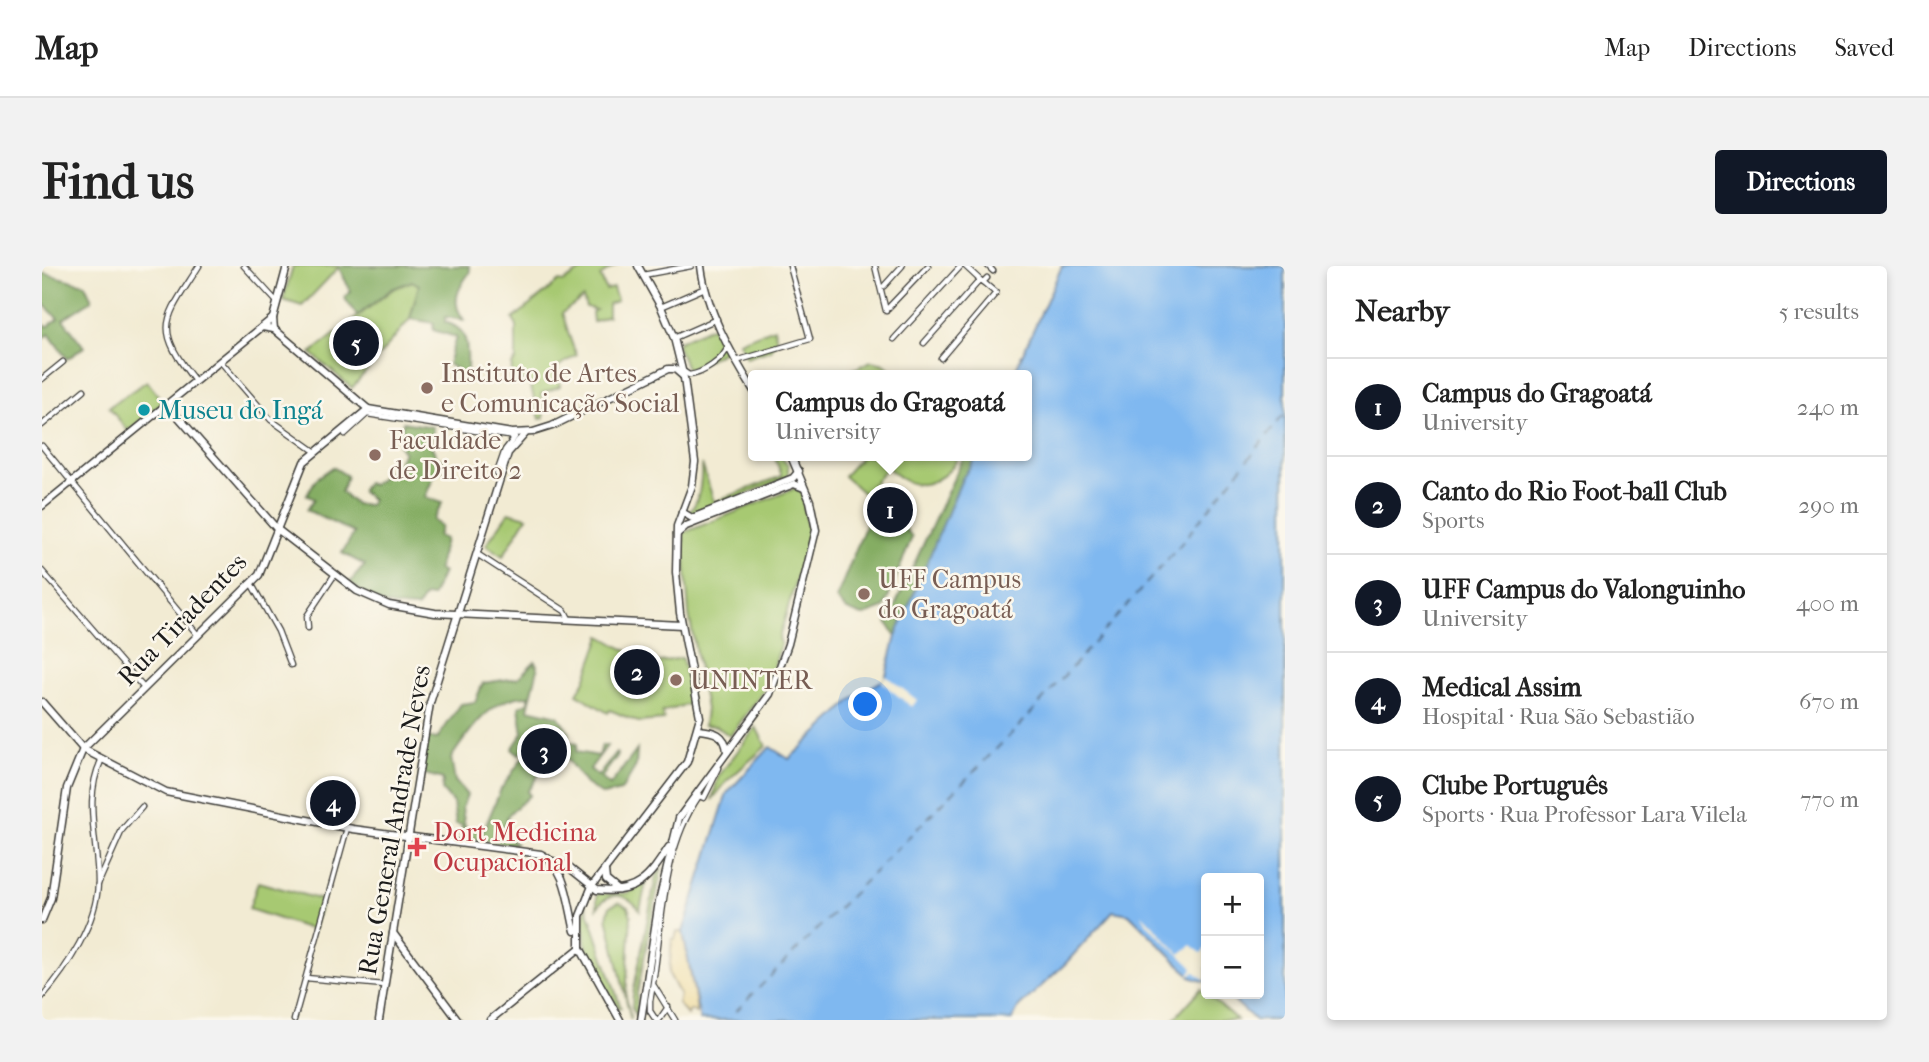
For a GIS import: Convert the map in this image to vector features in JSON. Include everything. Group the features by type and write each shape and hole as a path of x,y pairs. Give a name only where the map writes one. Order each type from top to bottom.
{"street":[{"path":"195,381 172,348 167,324 172,307 199,266"},
{"path":"244,266 277,303"},
{"path":"274,329 277,303 287,266"},
{"path":"489,1020 579,944 580,916 592,886 678,776 690,755 698,730 699,700 682,625 676,536 692,485 695,462 684,374 674,338 661,307 638,266"},
{"path":"643,275 691,266"},
{"path":"701,266 705,288 729,346 748,381"},
{"path":"736,360 810,339 790,266"},
{"path":"875,266 887,310 928,266"},
{"path":"884,286 902,266"},
{"path":"894,339 963,266 984,280 996,293 941,358"},
{"path":"988,266 993,271"},
{"path":"924,343 984,280"},
{"path":"661,307 705,288"},
{"path":"42,506 274,318"},
{"path":"674,338 718,319"},
{"path":"262,327 274,329 368,409 469,428 524,434 575,416 668,369 689,375 696,374 724,356 729,346"},
{"path":"220,361 271,420 316,452"},
{"path":"42,379 63,362"},
{"path":"42,425 84,390"},
{"path":"167,404 276,529 357,591 389,605 456,614 682,625"},
{"name":"Rua Tiradentes","path":"83,749 251,583 263,566 301,469 316,452 368,409"},
{"path":"345,434 367,415 515,437 505,450 496,473"},
{"name":"Rua General Andrade Neves","path":"379,1020 427,715 456,614 508,453 524,434"},
{"path":"42,446 197,634"},
{"path":"640,1020 642,997 672,842 683,809 770,694 784,660 816,537 806,489 794,461"},
{"path":"682,512 692,518 793,478 799,471"},
{"path":"676,536 684,527 794,484 806,489"},
{"path":"477,554 565,611 569,620"},
{"path":"42,571 143,687"},
{"path":"308,628 307,616 334,574"},
{"path":"251,583 278,631 290,665"},
{"path":"42,702 83,749 101,761 166,792 347,828 526,850 567,866 601,891 620,891 640,885 672,842"},
{"path":"668,1007 658,1020 650,1011 660,923 683,819 699,796 704,798 726,753 725,741 720,735 698,730"},
{"path":"42,920 51,898 67,788 83,749"},
{"path":"98,884 91,796 94,774 101,761"},
{"path":"42,998 72,955 92,911 98,884 122,830 142,807"},
{"path":"294,1020 347,828"},
{"path":"553,861 560,872 579,944 618,1017 609,1020"},
{"path":"605,870 608,884 620,891"},
{"path":"392,932 458,1020"},
{"path":"389,952 396,948 403,950"},
{"path":"306,978 384,985"},
{"path":"653,985 676,1020"}],"green space":[{"path":"293,266 339,267 302,306 283,300"},
{"path":"338,266 469,266 470,272 457,296 457,308 464,320 445,317 445,322 454,325 464,336 467,376 448,364 456,337 433,330 434,323 410,319 419,285 412,281 392,289 357,316 344,297 351,292"},
{"path":"597,266 615,266 600,276 606,290 613,288 617,301 608,304 608,316 593,322 592,312 596,310 586,307 583,298 562,313 577,355 557,367 560,386 541,394 544,418 540,419 529,381 511,381 512,365 516,360 516,325 513,319 559,281 563,282 582,270"},
{"path":"42,273 85,284 92,300 63,319 84,347 67,359 49,334 42,339 42,325 49,326 58,318 42,303"},
{"path":"412,281 419,285 410,319 352,388 311,353 393,289"},
{"path":"713,326 724,351 688,370 677,346 678,342"},
{"path":"774,328 777,340 771,350 746,358 739,342"},
{"path":"871,361 884,364 892,370 852,370"},
{"path":"147,381 163,402 128,431 109,407"},
{"path":"403,422 433,427 431,445 437,458 443,460 442,471 436,471 425,497 442,503 433,520 441,526 438,536 445,539 438,570 443,572 432,597 425,596 417,608 380,603 350,582 365,565 342,553 354,533 307,510 314,499 307,495 316,479 333,467 347,476 341,492 355,504 369,505 372,500 361,491 367,483 372,485 386,475 401,457 404,452 399,446"},
{"path":"776,461 784,461 788,465 788,477 690,517 687,513 698,497 702,464 714,502 782,476"},
{"path":"858,461 877,461 886,469 864,494 844,476"},
{"path":"881,461 956,461 943,476 928,483 911,483 899,477"},
{"path":"962,461 976,461 896,636 887,623"},
{"path":"796,488 802,493 808,531 806,547 779,638 781,644 768,685 730,736 716,726 704,725 706,709 689,614 683,533"},
{"path":"879,492 899,510 902,525 912,537 884,608 862,616 847,610 836,599"},
{"path":"509,512 527,517 503,556 486,545"},
{"path":"601,636 650,664 682,658 692,703 662,712 664,720 638,722 610,710 608,713 577,694"},
{"path":"535,661 538,668 528,709 558,716 569,732 567,741 577,744 576,752 599,756 602,745 607,746 590,769 598,776 616,753 618,755 601,778 610,785 637,750 636,766 621,791 603,795 586,784 551,738 534,738 519,755 512,749 523,733 519,707 528,702 528,696 503,702 483,717 451,758 455,781 467,795 462,808 465,827 483,832 501,789 533,743 547,740 553,749 537,759 542,770 527,792 530,795 508,815 502,834 516,843 511,845 461,836 462,825 456,824 453,803 442,790 443,779 421,773 426,737 437,739 461,704 475,702 483,683 518,678"},
{"path":"756,727 766,746 728,780 712,800 718,777"},
{"path":"662,867 637,994 637,1019 632,1007 633,994 656,876"},
{"path":"258,882 322,900 313,930 249,909"},
{"path":"646,883 640,910 630,900 618,896 607,898 597,908 597,894 628,893"},
{"path":"619,902 628,907 631,916 626,997 631,1020 607,917 610,906"},
{"path":"586,905 621,1008 619,1009 591,960 584,934"},
{"path":"1201,989 1201,999 1213,999 1237,1020 1173,1020"}],"sand":[{"path":"677,932 683,932 696,1005 696,1013 691,1010 687,1015 678,1004 680,995 669,974 672,939 675,939"}],"water":[{"path":"1062,266 1285,266 1285,1020 1255,1020 1232,999 1264,999 1264,873 1201,873 1201,980 1193,978 1129,914 1113,911 1066,963 1019,1007 1012,1020 700,1020 683,932 727,793 770,747 789,759 857,695 885,679 896,636 962,479 974,461 1032,461 1032,370 1015,370"}],"pier":[{"path":"886,676 917,700 912,707 881,682"},
{"path":"1141,913 1180,954 1192,945 1201,953 1201,977 1195,972 1187,976 1193,969 1191,966 1148,925"}],"ferry route":[{"path":"736,1011 1024,721 1176,550 1285,413"}],"place":[{"name":"Clube Português","path":"356,343"},
{"name":"Instituto de Artes e Comunicação Social","path":"427,388"},
{"name":"Museu do Ingá","path":"144,410"},
{"name":"Faculdade de Direito 2","path":"375,455"},
{"name":"Campus do Gragoatá","path":"890,510"},
{"name":"UFF Campus do Gragoatá","path":"864,594"},
{"name":"Canto do Rio Foot-ball Club","path":"637,672"},
{"name":"UNINTER","path":"676,680"},
{"name":"UFF Campus do Valonguinho","path":"544,751"},
{"name":"Medical Assim","path":"333,803"},
{"name":"Dort Medicina Ocupacional","path":"417,847"}]}
